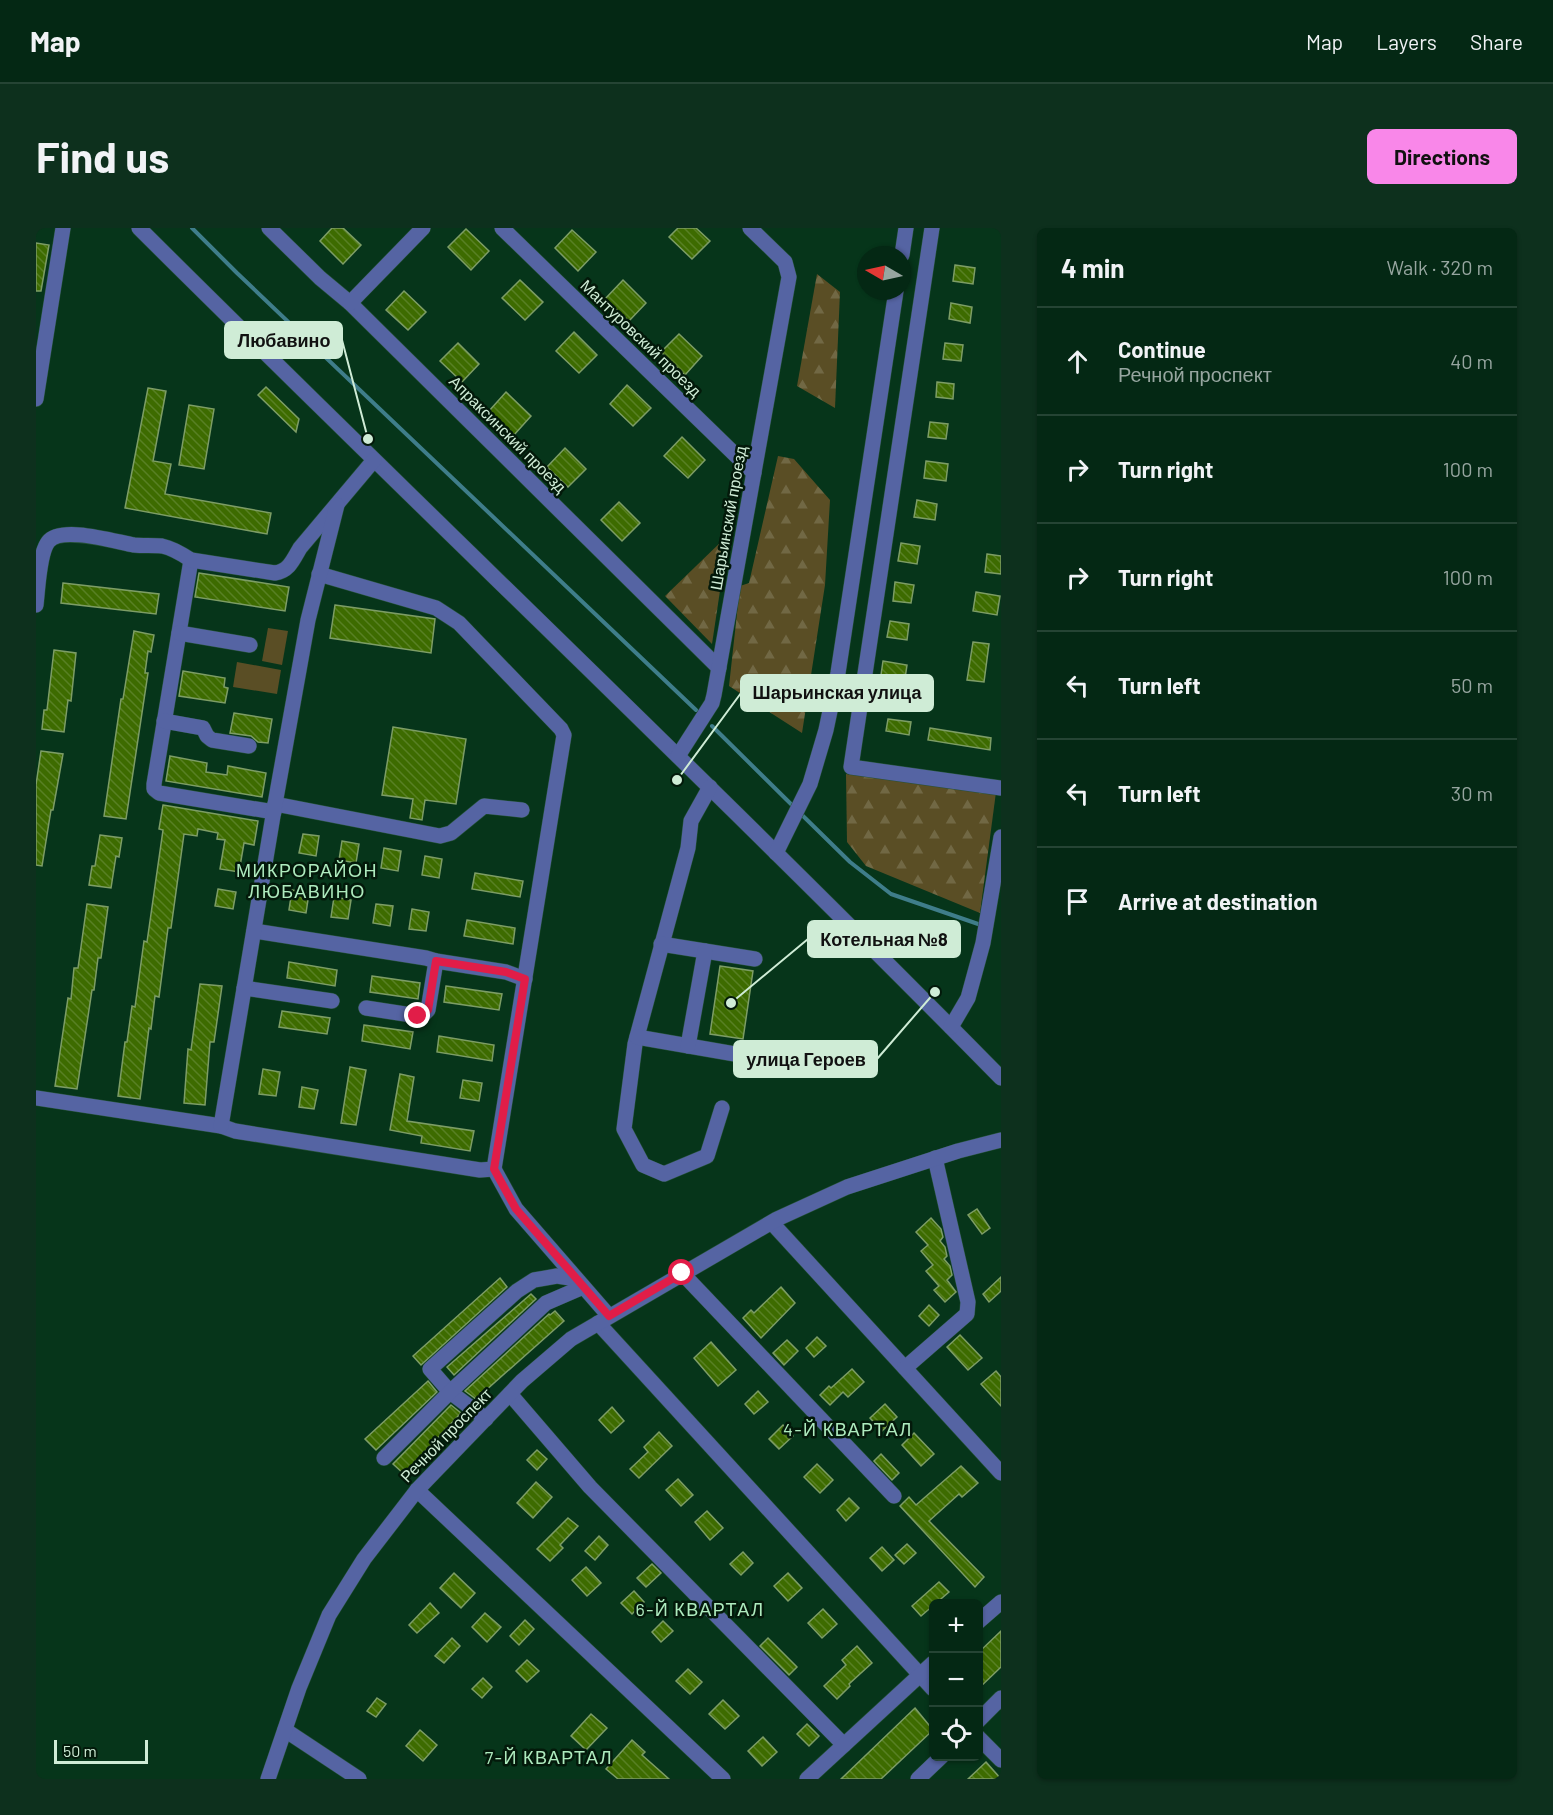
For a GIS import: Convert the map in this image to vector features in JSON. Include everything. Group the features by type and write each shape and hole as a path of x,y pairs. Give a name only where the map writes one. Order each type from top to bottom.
{"street":[{"path":"36,399 63,228"},
{"path":"140,228 710,787 1001,1078"},
{"name":"Апраксинский проезд","path":"269,228 320,278 350,303 719,668"},
{"path":"350,303 423,228"},
{"name":"Мантуровский проезд","path":"502,228 754,473"},
{"name":"Шарьинский проезд","path":"678,756 712,703 789,276 785,262 750,228"},
{"path":"903,246 906,228"},
{"path":"932,228 851,767 1001,788"},
{"path":"776,853 810,784 826,730 838,673 895,300"},
{"path":"36,605 43,553 48,541 57,535 70,534 136,545 162,546 180,552 191,560 275,573 283,572 291,564 300,548 374,460"},
{"path":"221,1126 308,620 337,505"},
{"path":"191,560 154,784 154,789 159,793 274,808 441,836 451,833 484,806 522,810"},
{"path":"320,574 436,608 459,623 561,729 564,742 494,1169 516,1209 580,1283 603,1320 929,1684"},
{"path":"179,633 250,645"},
{"path":"164,721 203,728 212,740 249,746"},
{"path":"710,787 691,821 688,848 638,1036 624,1129 643,1165 664,1174 707,1156 722,1108"},
{"path":"951,1027 968,998 980,954 1001,837"},
{"path":"254,932 426,957 436,961 506,972 525,979"},
{"path":"661,944 755,959"},
{"path":"688,1046 705,951"},
{"path":"366,1008 418,1016 424,1014 428,1010 436,961"},
{"path":"244,988 332,1001"},
{"path":"638,1036 735,1054"},
{"path":"36,1098 221,1126 235,1131 368,1153 480,1170 494,1169"},
{"name":"Речной проспект","path":"268,1779 299,1688 329,1615 364,1559 417,1490 510,1394 571,1339 771,1223 847,1187 935,1158 1001,1140"},
{"path":"905,1368 967,1314 968,1302 935,1158"},
{"path":"771,1223 1001,1473"},
{"path":"682,1273 894,1496"},
{"path":"486,1419 450,1392 430,1369 517,1291 534,1280 557,1276 580,1283"},
{"path":"384,1458 450,1392 546,1303 580,1283"},
{"path":"510,1394 590,1487 844,1745"},
{"path":"417,1490 714,1776"},
{"path":"983,1618 1001,1602"},
{"path":"807,1779 929,1667"},
{"path":"983,1715 1001,1698"},
{"path":"285,1730 359,1779"},
{"path":"983,1742 1001,1760"},
{"path":"918,1779 937,1761"}],"green space":[{"path":"817,274 840,292 835,408 797,386"},
{"path":"778,456 794,459 830,500 825,585 802,733 729,686 740,586 749,583"},
{"path":"724,539 727,544 712,644 665,596"},
{"path":"268,628 288,631 282,665 262,661"},
{"path":"237,662 281,670 277,694 233,687"},
{"path":"846,774 996,792 980,913 866,866 847,842"}],"building":[{"path":"332,228 343,228 361,245 343,264 320,241"},
{"path":"678,228 696,228 710,241 692,259 669,237"},
{"path":"466,229 489,251 471,270 448,247"},
{"path":"572,230 596,252 578,271 555,248"},
{"path":"36,243 49,245 41,291 36,291"},
{"path":"955,265 975,268 973,284 953,281"},
{"path":"520,280 543,302 525,320 502,298"},
{"path":"623,280 646,303 629,321 605,299"},
{"path":"404,291 426,312 408,330 386,310"},
{"path":"951,303 972,307 970,323 949,319"},
{"path":"574,332 597,355 579,373 556,351"},
{"path":"679,334 702,356 685,375 661,352"},
{"path":"458,343 479,364 462,382 440,361"},
{"path":"945,343 963,345 961,361 943,359"},
{"path":"937,382 954,384 953,399 936,397"},
{"path":"627,385 651,408 633,426 610,404"},
{"path":"266,387 299,419 296,432 258,395"},
{"path":"148,388 166,391 153,461 171,464 165,494 271,513 267,534 125,508"},
{"path":"506,392 531,416 514,435 489,411"},
{"path":"189,405 214,409 204,469 179,465"},
{"path":"930,422 948,424 946,439 928,437"},
{"path":"682,437 705,460 688,478 664,456"},
{"path":"565,448 586,469 568,487 547,467"},
{"path":"926,461 948,464 946,481 924,478"},
{"path":"917,500 937,504 935,520 914,517"},
{"path":"619,502 640,523 622,541 601,520"},
{"path":"901,543 920,546 917,564 898,561"},
{"path":"987,554 1001,556 1001,574 985,572"},
{"path":"199,573 289,587 285,611 195,597"},
{"path":"895,582 914,585 911,603 893,601"},
{"path":"63,583 159,594 156,614 61,603"},
{"path":"976,592 1000,596 997,615 973,611"},
{"path":"335,605 435,619 431,653 330,638"},
{"path":"890,621 909,624 907,640 887,637"},
{"path":"134,631 154,635 151,652 148,651 145,673 148,673 126,819 104,816 121,699 123,699"},
{"path":"973,642 989,644 984,682 967,680"},
{"path":"54,650 76,653 71,701 68,700 64,732 42,729 44,710 47,710"},
{"path":"883,661 907,665 904,685 880,682"},
{"path":"183,671 225,678 224,687 228,688 225,703 179,696"},
{"path":"234,713 272,719 268,743 258,742 251,736 230,733"},
{"path":"888,719 911,722 909,735 886,731"},
{"path":"393,727 466,739 456,804 425,800 422,820 410,818 413,799 382,795"},
{"path":"930,728 991,738 990,750 928,740"},
{"path":"41,751 63,754 42,866 36,865 36,785"},
{"path":"170,756 207,763 206,772 227,775 228,766 266,773 262,797 166,781"},
{"path":"163,805 258,821 254,845 244,843 239,872 220,869 225,840 217,839 218,833 198,829 197,836 184,834 159,997 155,996 151,1029 149,1028 140,1099 118,1096 125,1042 127,1042 132,1006 135,1007 144,941 147,942 163,830 159,829"},
{"path":"303,834 319,836 316,856 299,853"},
{"path":"100,835 122,838 119,857 116,856 111,888 89,885"},
{"path":"342,841 359,844 356,863 339,860"},
{"path":"384,848 401,851 398,871 381,868"},
{"path":"425,856 442,859 439,878 422,875"},
{"path":"475,873 523,881 520,897 472,889"},
{"path":"218,889 236,892 233,909 215,906"},
{"path":"292,890 309,893 306,913 289,910"},
{"path":"334,897 351,900 348,919 331,917"},
{"path":"87,904 108,907 101,958 98,958 94,990 92,990 77,1089 55,1086 68,998 71,999 74,968 78,968"},
{"path":"376,904 393,906 390,926 373,923"},
{"path":"412,909 429,912 426,931 409,929"},
{"path":"467,920 515,928 513,944 464,936"},
{"path":"289,962 337,970 335,986 287,978"},
{"path":"720,966 753,971 743,1039 710,1034"},
{"path":"372,976 420,983 418,999 370,992"},
{"path":"200,984 222,986 214,1042 210,1042 205,1105 184,1103 188,1049 191,1050"},
{"path":"446,986 502,994 499,1010 444,1002"},
{"path":"282,1011 330,1018 327,1034 279,1027"},
{"path":"364,1025 413,1032 410,1049 362,1041"},
{"path":"439,1036 494,1045 492,1061 437,1052"},
{"path":"350,1067 366,1070 356,1125 341,1123"},
{"path":"263,1069 280,1072 276,1096 259,1094"},
{"path":"400,1074 414,1077 407,1121 474,1131 470,1151 421,1143 422,1136 390,1130"},
{"path":"463,1080 482,1083 479,1101 460,1098"},
{"path":"302,1087 318,1090 314,1109 299,1107"},
{"path":"977,1209 990,1228 982,1234 968,1215"},
{"path":"931,1218 941,1229 943,1237 940,1241 945,1247 947,1256 944,1259 950,1266 952,1275 947,1280 956,1292 945,1302 934,1290 939,1286 926,1271 933,1265 921,1251 928,1245 916,1232"},
{"path":"1001,1277 1001,1291 989,1302 983,1294"},
{"path":"500,1278 507,1287 421,1365 413,1356"},
{"path":"781,1287 795,1303 761,1338 743,1318 751,1310 754,1313"},
{"path":"531,1294 536,1299 454,1375 447,1367"},
{"path":"929,1305 939,1315 929,1326 919,1316"},
{"path":"555,1311 564,1321 476,1399 465,1391 549,1314"},
{"path":"960,1335 982,1358 968,1370 947,1347"},
{"path":"817,1337 826,1346 814,1357 806,1348"},
{"path":"787,1340 798,1351 784,1365 773,1353"},
{"path":"711,1342 736,1370 718,1386 694,1358"},
{"path":"852,1369 864,1382 848,1397 843,1392 830,1405 820,1395"},
{"path":"996,1371 1001,1377 1001,1406 981,1384"},
{"path":"428,1381 437,1392 376,1450 365,1439"},
{"path":"758,1391 768,1402 754,1414 745,1404"},
{"path":"885,1404 897,1417 882,1431 870,1418"},
{"path":"451,1405 461,1413 404,1474 393,1464"},
{"path":"612,1407 624,1421 611,1433 599,1420"},
{"path":"783,1425 793,1436 779,1449 769,1439"},
{"path":"659,1432 672,1446 639,1478 630,1469 648,1452 644,1447"},
{"path":"914,1433 934,1454 921,1466 902,1445"},
{"path":"537,1450 547,1459 537,1470 527,1460"},
{"path":"881,1454 899,1473 892,1480 874,1461"},
{"path":"817,1464 833,1480 820,1493 804,1477"},
{"path":"961,1466 978,1483 962,1497 959,1494 929,1521 984,1577 975,1587 900,1506 909,1497 916,1505"},
{"path":"678,1479 693,1495 681,1506 666,1490"},
{"path":"536,1482 552,1497 533,1518 517,1503"},
{"path":"849,1498 859,1508 846,1521 837,1510"},
{"path":"707,1511 723,1528 710,1540 695,1522"},
{"path":"568,1518 578,1526 560,1545 563,1548 550,1561 537,1549"},
{"path":"599,1536 608,1545 595,1560 585,1551"},
{"path":"907,1544 916,1553 904,1564 895,1555"},
{"path":"882,1547 894,1560 882,1571 870,1558"},
{"path":"743,1552 753,1563 741,1575 730,1564"},
{"path":"652,1564 661,1573 646,1587 637,1578"},
{"path":"586,1567 601,1583 587,1596 572,1580"},
{"path":"454,1573 475,1593 461,1608 440,1588"},
{"path":"788,1573 802,1588 788,1601 774,1586"},
{"path":"939,1582 949,1592 941,1599 929,1599 929,1609 921,1616 912,1606"},
{"path":"634,1591 644,1602 632,1614 621,1603"},
{"path":"430,1603 439,1613 417,1633 409,1625"},
{"path":"823,1609 837,1624 822,1638 808,1623"},
{"path":"485,1613 501,1627 487,1642 472,1627"},
{"path":"525,1620 534,1629 519,1645 510,1636"},
{"path":"663,1621 673,1631 661,1642 652,1632"},
{"path":"1001,1631 1001,1667 983,1684 983,1653 983,1648"},
{"path":"452,1638 460,1646 444,1663 435,1656"},
{"path":"768,1638 797,1667 789,1675 760,1646"},
{"path":"857,1646 872,1663 849,1684 850,1686 837,1699 824,1686 846,1665 842,1660"},
{"path":"527,1660 539,1671 527,1682 516,1671"},
{"path":"688,1669 702,1682 690,1694 676,1681"},
{"path":"483,1678 492,1687 482,1698 472,1689"},
{"path":"377,1698 386,1704 376,1717 367,1711"},
{"path":"723,1700 739,1716 725,1729 709,1714"},
{"path":"915,1708 929,1725 929,1734 881,1779 841,1779"},
{"path":"591,1714 607,1728 586,1750 571,1736"},
{"path":"807,1724 819,1736 809,1746 797,1734"},
{"path":"420,1730 437,1745 423,1761 406,1746"},
{"path":"763,1737 777,1752 762,1766 748,1751"},
{"path":"632,1740 645,1752 642,1755 669,1779 618,1779 606,1769"},
{"path":"986,1762 1001,1779 968,1779"}],"waterway":[{"path":"192,228 696,710"},
{"path":"712,726 795,808"},
{"path":"800,813 850,862 891,894 981,925"}],"place":[{"name":"Любавино","path":"368,439"},
{"name":"Шарьинская улица","path":"677,780"},
{"name":"улица Героев","path":"935,992"},
{"name":"Котельная №8","path":"731,1003"}],"district":[{"name":"МИКРОРАЙОН ЛЮБАВИНО","path":"307,881"},
{"name":"4-Й КВАРТАЛ","path":"848,1430"},
{"name":"6-Й КВАРТАЛ","path":"700,1610"},
{"name":"7-Й КВАРТАЛ","path":"549,1758"}],"route":[{"path":"418,1016 428,1010 436,961 516,974 525,979 494,1169 516,1209 609,1316 682,1273"}]}
